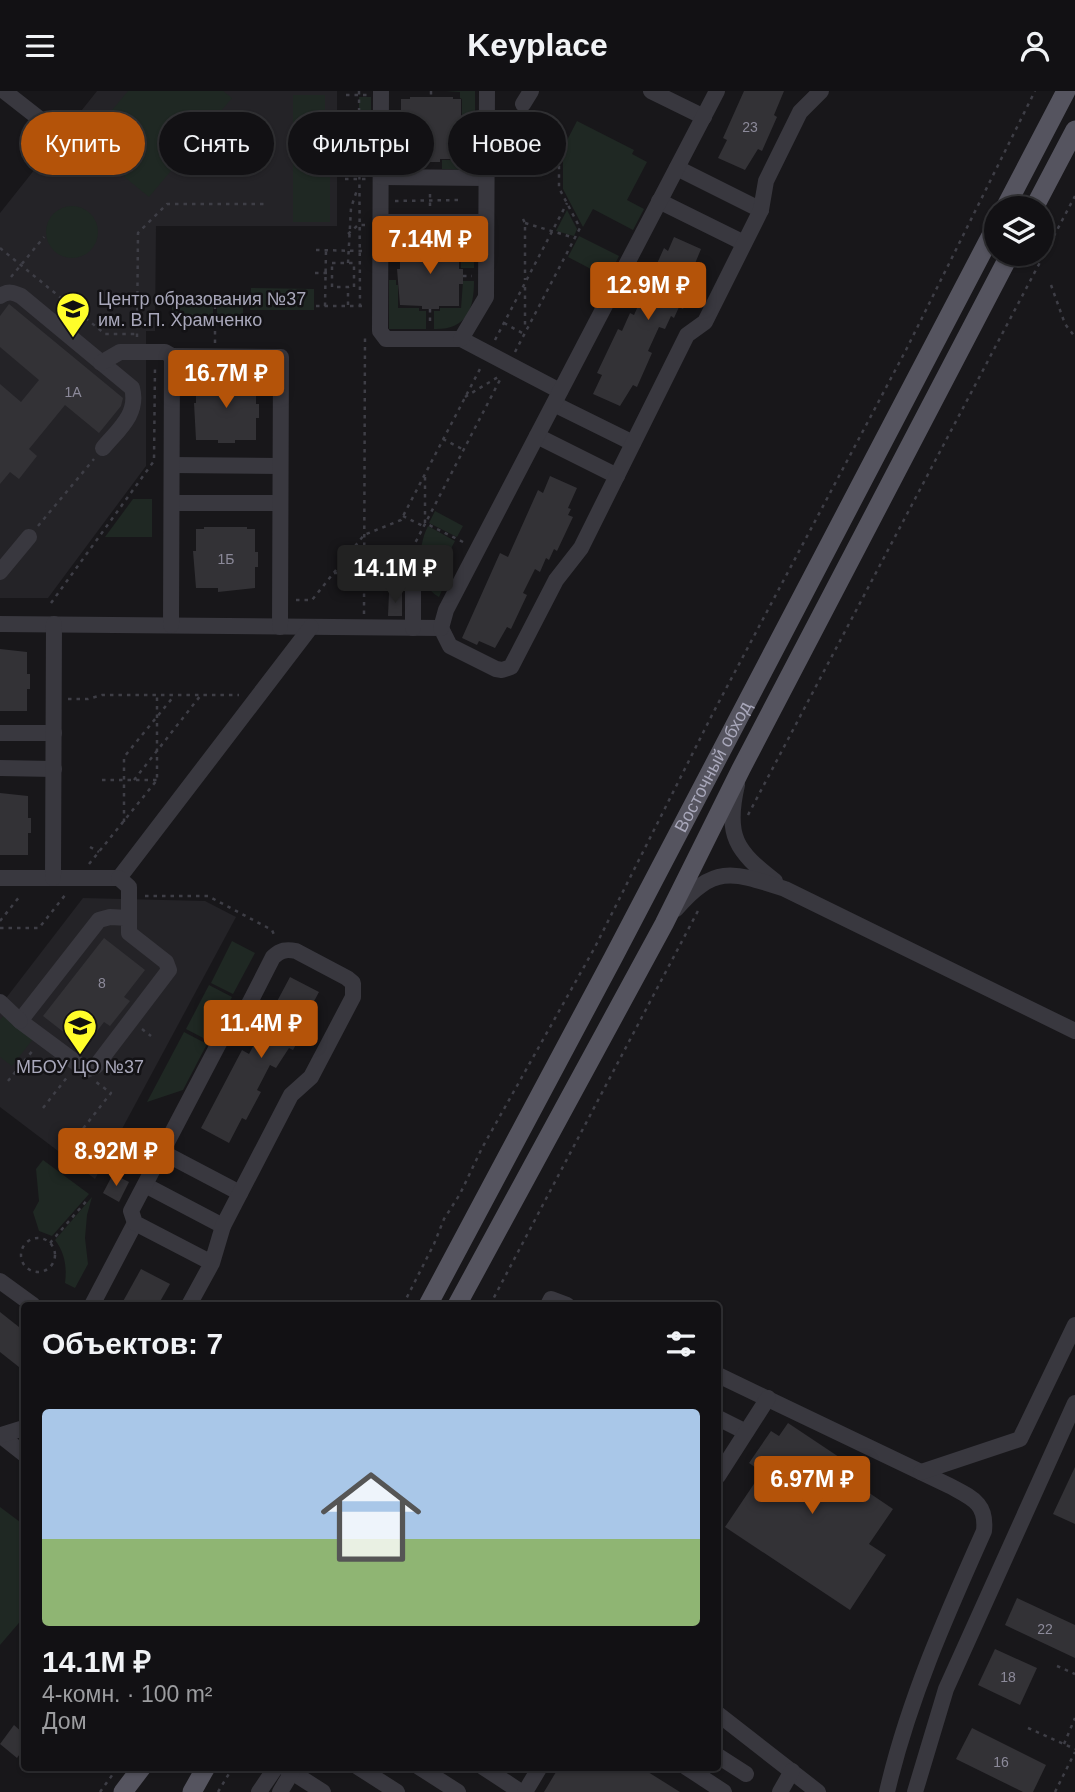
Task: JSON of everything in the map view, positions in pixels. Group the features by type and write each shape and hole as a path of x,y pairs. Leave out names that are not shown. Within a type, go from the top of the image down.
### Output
{"main road":[{"path":"1011,196 1066,91"},
{"path":"1040,196 1075,130"},
{"name":"Восточный обход","path":"430,1302 984,249"},
{"name":"Восточный обход","path":"459,1302 664,925 741,769 1004,266"},
{"path":"123,1792 139,1771"},
{"path":"192,1792 204,1771"}],"street":[{"path":"461,339 486,297 487,91"},
{"path":"650,91 704,117"},
{"path":"717,91 446,610 441,628 450,646 496,669 512,667 556,580 581,548 687,335 705,323 761,209 766,181 800,112 821,91"},
{"path":"2,92 29,112"},
{"path":"381,93 380,331 386,339 461,339 633,443"},
{"path":"677,168 761,209"},
{"path":"381,177 486,178"},
{"path":"659,201 744,243"},
{"path":"381,223 486,222"},
{"path":"3,294 14,292 21,296 129,385 134,396 130,416 103,448"},
{"path":"102,363 120,352 165,352 172,356 281,356 280,627"},
{"path":"171,625 172,356"},
{"path":"537,436 617,476"},
{"path":"172,465 280,466"},
{"path":"172,503 280,503"},
{"path":"0,572 29,537"},
{"path":"413,590 413,628"},
{"path":"0,624 441,628"},
{"path":"53,878 54,624"},
{"path":"119,878 311,627"},
{"path":"0,733 54,733"},
{"path":"0,768 54,769"},
{"path":"741,769 733,801 733,825 737,843 749,861 785,889"},
{"path":"664,925 690,894 708,879 726,875 746,876 785,889 1075,1031"},
{"path":"0,878 119,878 129,887 129,933 166,962 169,970 84,1067 20,1021 0,1002"},
{"path":"20,1021 99,920 110,917 129,918"},
{"path":"191,1302 212,1263 223,1226 291,1095 311,1077 354,990 353,983 348,978 296,951 287,949 273,957 249,1004 228,1026 131,1211 135,1223 212,1263"},
{"path":"162,1152 240,1193"},
{"path":"145,1185 223,1226"},
{"path":"94,1302 135,1223"},
{"path":"439,1302 454,1258"},
{"path":"0,1282 29,1302"},
{"path":"921,1472 1020,1439 1075,1325"},
{"path":"721,1376 971,1498 980,1507 985,1519 984,1531 930,1654 910,1710 887,1792"},
{"path":"722,1459 746,1432 768,1398"},
{"path":"915,1792 946,1689 1075,1403"},
{"path":"721,1420 746,1432"},
{"path":"0,1435 21,1429"},
{"path":"0,1435 21,1452"},
{"path":"721,1716 818,1792"},
{"path":"721,1758 746,1775"},
{"path":"259,1792 273,1771"},
{"path":"280,1792 288,1771"},
{"path":"290,1771 323,1792"},
{"path":"364,1771 397,1792"},
{"path":"425,1771 458,1792"},
{"path":"489,1771 523,1792 537,1771"},
{"path":"692,1771 724,1792"},
{"path":"780,1792 792,1771"}],"path":[{"path":"431,91 431,97"},
{"path":"405,1302 444,1219 594,949 712,715 906,350 1035,91"},
{"path":"359,93 360,306"},
{"path":"346,95 381,93"},
{"path":"345,179 381,177"},
{"path":"430,177 430,222"},
{"path":"348,263 351,208 358,188"},
{"path":"747,822 751,808 1075,195"},
{"path":"381,204 403,199 461,199"},
{"path":"280,600 312,600 364,535 401,520 567,203"},
{"path":"137,352 138,233 167,204 267,204"},
{"path":"523,219 525,325 528,327"},
{"path":"348,234 358,225 381,223"},
{"path":"525,223 575,238"},
{"path":"3,294 7,282 44,237"},
{"path":"0,248 105,334 137,334"},
{"path":"316,250 380,251"},
{"path":"325,306 326,250"},
{"path":"332,263 348,263 354,263 354,287 332,287 332,263"},
{"path":"315,273 332,273"},
{"path":"354,273 360,273"},
{"path":"1051,285 1065,324 1075,337"},
{"path":"348,287 348,306"},
{"path":"215,296 215,356"},
{"path":"316,306 380,306"},
{"path":"504,323 524,334"},
{"path":"364,627 365,333"},
{"path":"51,603 154,461 155,352"},
{"path":"465,398 504,373"},
{"path":"443,439 464,450"},
{"path":"29,537 103,448"},
{"path":"425,473 425,523 477,550"},
{"path":"403,516 423,526"},
{"path":"334,573 419,572"},
{"path":"0,928 39,928 157,780 157,716 153,688"},
{"path":"192,688 192,695"},
{"path":"54,699 88,699 102,695 239,695"},
{"path":"124,822 124,757 175,695"},
{"path":"134,780 201,695"},
{"path":"102,780 157,780"},
{"path":"90,847 99,852"},
{"path":"0,921 20,896"},
{"path":"138,896 208,896 272,930 280,951"},
{"path":"492,1302 701,906"},
{"path":"8,1081 42,1038"},
{"path":"43,1108 84,1067 93,1079 111,1093 78,1135"},
{"path":"50,1243 89,1198"},
{"path":"35,1238 42,1238 50,1243 55,1252 52,1265 42,1272 29,1269 22,1258 24,1245 35,1238"},
{"path":"1057,1666 1075,1674"},
{"path":"1064,1744 1075,1718"},
{"path":"1028,1728 1075,1751 1055,1792"},
{"path":"100,1792 115,1771"},
{"path":"218,1792 231,1771"}],"shaded area":[{"name":"Центр образования №37 им. В.П. Храмченко","path":"97,91 337,91 337,112 288,112 288,175 337,175 337,226 156,226 155,331 146,331 146,466 48,598 0,598 0,213 30,175 145,175 145,112 80,112"},
{"path":"128,91 223,91 232,98 220,112 159,112 159,175 167,175 149,197 122,175 145,175 145,112 111,112"},
{"path":"445,91 475,91 475,112 462,112 460,92"},
{"path":"293,95 325,95 325,112 293,112"},
{"path":"359,97 371,97 371,112 359,112"},
{"path":"577,121 634,150 632,154 647,162 627,200 644,209 633,230 593,209 583,227 563,189 566,142"},
{"path":"442,160 448,160 448,169 442,169"},
{"path":"293,175 330,175 330,222 293,222"},
{"path":"72,206 82,208 90,214 96,222 96,242 90,250 82,256 72,258 62,256 54,250 48,242 46,232 48,222 54,214 62,208"},
{"path":"567,210 577,229 574,236 556,231"},
{"path":"389,231 418,231 418,241 408,240 408,245 389,248"},
{"path":"437,231 468,231 474,237 474,268 461,268 461,246 454,246 454,241 437,241"},
{"path":"579,236 619,256 608,278 568,257"},
{"path":"389,280 396,280 398,285 398,308 419,308 419,311 426,311 426,329 389,329"},
{"path":"463,281 474,281 472,301 466,316 454,326 434,329 434,311 440,311 440,308 461,308"},
{"path":"251,288 314,289 314,310 250,310"},
{"path":"172,301 213,301 213,323 172,323"},
{"path":"217,301 243,301 243,323 217,323"},
{"path":"133,499 152,499 152,537 105,537"},
{"path":"435,511 463,526 457,537 429,523"},
{"path":"428,526 455,541 442,565 451,570 439,597 426,584 421,565 422,544"},
{"name":"МБОУ ЦО №37","path":"83,898 205,901 236,917 95,1179 0,1107 0,1006"},
{"path":"232,941 255,953 233,994 211,983"},
{"path":"209,985 232,997 209,1041 186,1029"},
{"path":"3,1016 33,1039 12,1066 0,1057 0,1020"},
{"path":"184,1032 207,1044 183,1090 147,1102"},
{"path":"43,1160 89,1194 52,1236 39,1231 33,1212 39,1201 36,1169"},
{"path":"92,1197 85,1238 88,1264 75,1288 65,1283 64,1260 55,1240"},
{"path":"0,1507 21,1523 21,1620 0,1645"}],"building":[{"path":"744,91 784,91 774,115 777,117 762,151 758,149 745,170 718,158 727,140 723,138"},
{"path":"401,99 461,99 461,112 448,112 448,159 434,162 434,112 401,112"},
{"path":"674,237 701,249 693,273 698,275 683,309 679,307 665,329 659,327 648,351 652,353 637,387 633,385 620,406 593,394 602,375 597,373 618,329 622,331 630,313 634,315 664,248 668,251"},
{"path":"400,246 459,246 459,269 463,269 463,284 459,284 459,306 422,309 422,306 400,305 397,269 400,269"},
{"path":"9,304 123,398 121,406 99,433 65,405 29,449 37,456 19,479 10,472 0,484 0,384 21,402 39,380 0,347 0,316"},
{"path":"205,378 256,381 259,418 256,418 256,440 218,443 218,440 196,440 196,381 205,381"},
{"path":"550,476 577,488 568,508 571,509 568,515 573,517 557,551 554,549 549,560 546,558 540,572 535,569 523,593 527,595 511,629 507,627 495,648 479,641 477,645 462,638 500,553 508,557 538,490 543,493"},
{"path":"196,529 255,529 258,567 255,567 255,588 218,592 218,588 196,588 193,551 196,551"},
{"path":"389,593 402,593 402,616 388,616"},
{"path":"0,649 27,652 30,689 27,689 27,711 0,711"},
{"path":"0,793 28,796 31,833 28,833 28,855 0,855"},
{"path":"104,938 145,970 124,997 130,1001 110,1026 104,1022 84,1048 43,1016"},
{"path":"290,977 319,992 305,1018 309,1020 293,1050 289,1048 276,1068 270,1065 257,1090 261,1092 246,1120 242,1118 229,1143 201,1128 242,1050 249,1054"},
{"path":"113,1174 129,1182 119,1202 103,1193"},
{"path":"141,1269 170,1284 160,1302 123,1302"},
{"path":"0,1312 21,1329 21,1369 0,1352"},
{"path":"788,1423 863,1473 856,1484 893,1509 869,1544 886,1555 850,1610 725,1527 762,1472 749,1463 771,1431 779,1436"},
{"path":"1075,1467 1075,1524 1053,1514"},
{"path":"1017,1598 1075,1625 1075,1658 1005,1625"},
{"path":"995,1649 1037,1668 1020,1705 978,1685"},
{"path":"14,1725 21,1731 21,1752 17,1758 0,1744"},
{"path":"972,1728 1046,1765 1033,1792 1023,1792 956,1759"},
{"path":"557,1771 646,1771 680,1792 544,1792"}],"place":[{"name":"Центр образования №37 им. В.П. Храмченко","path":"73,339"},
{"name":"МБОУ ЦО №37","path":"80,1056"}]}
